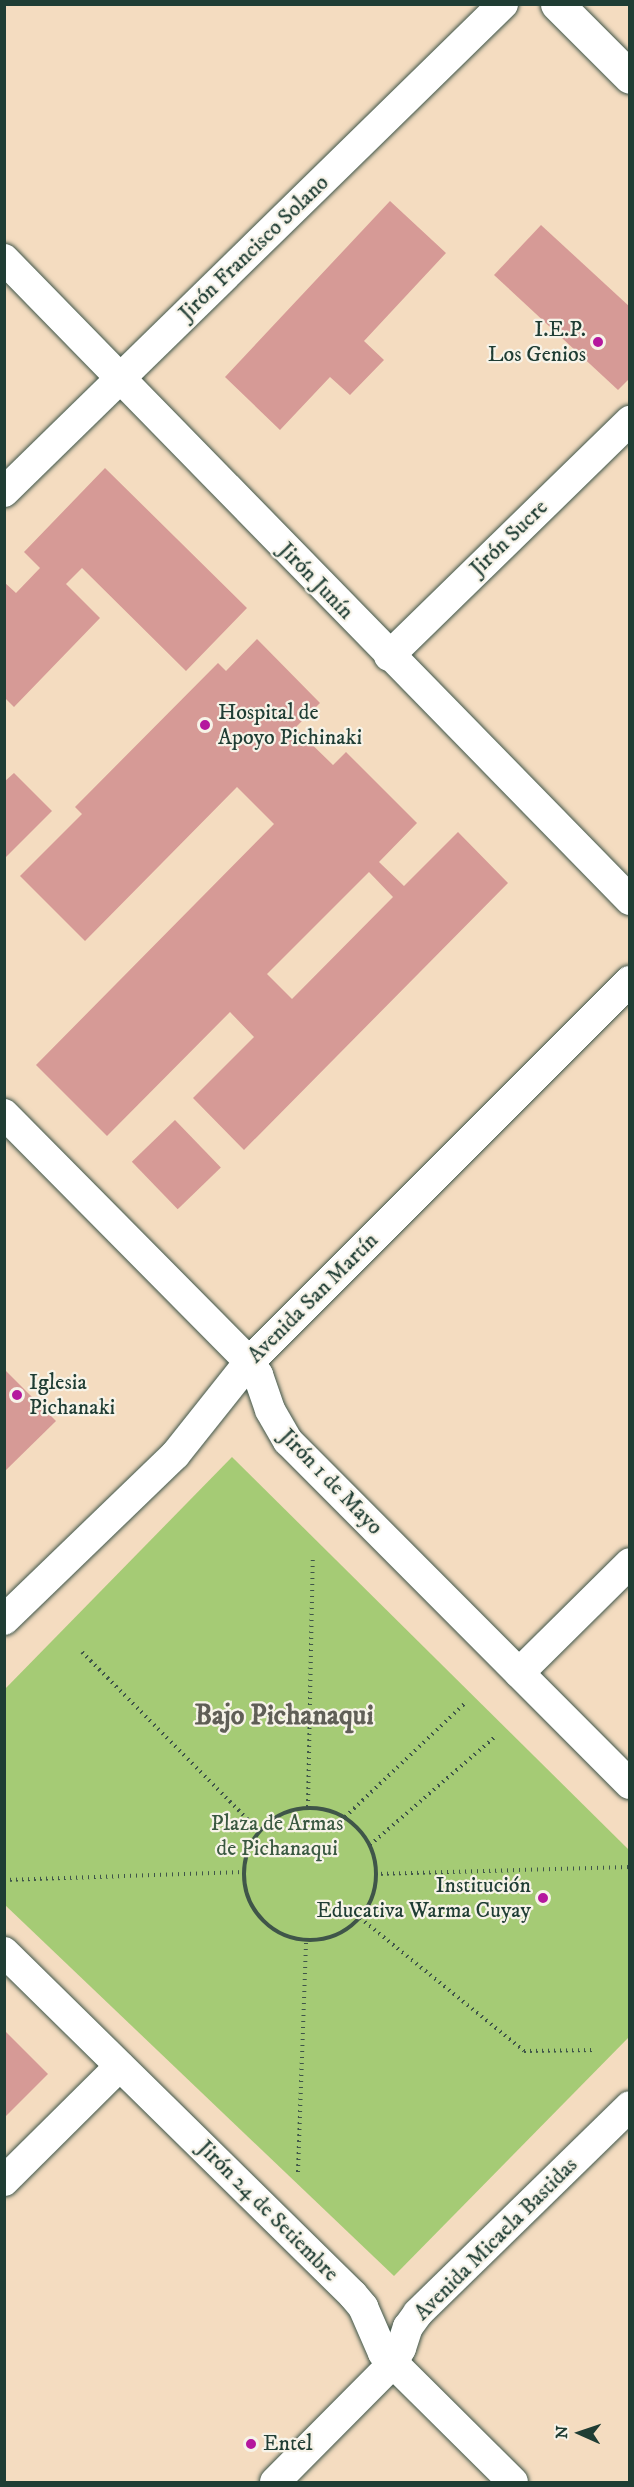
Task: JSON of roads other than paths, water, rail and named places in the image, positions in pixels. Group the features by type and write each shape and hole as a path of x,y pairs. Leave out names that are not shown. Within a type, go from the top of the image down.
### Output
{"street":[{"name":"Jirón Francisco Solano","path":"4,492 503,4"},
{"path":"557,4 630,77"},
{"name":"Jirón Junín","path":"4,259 389,656 630,900"},
{"name":"Jirón Sucre","path":"389,656 630,421"},
{"name":"Avenida San Martín","path":"4,1620 175,1455 249,1362 630,981"},
{"name":"Jirón 1 de Mayo","path":"4,1114 249,1362 258,1375 270,1410 288,1441 630,1784"},
{"path":"519,1673 630,1563"},
{"name":"Jirón 24 de Setiembre","path":"4,1952 353,2295 363,2307 383,2353 513,2482"},
{"path":"4,2181 120,2066"},
{"name":"Avenida Micaela Bastidas","path":"275,2482 393,2363 398,2356 408,2327 418,2313 630,2106"}],"place":[{"name":"I.E.P. Los Genios","path":"598,342"},
{"name":"Hospital de Apoyo Pichinaki","path":"205,725"},
{"name":"Iglesia Pichanaki","path":"17,1395"},
{"name":"Institución Educativa Warma Cuyay","path":"543,1898"},
{"name":"Entel","path":"251,2444"}],"district":[{"name":"Bajo Pichanaqui","path":"284,1716"}],"park label":[{"name":"Plaza de Armas de Pichanaqui","path":"277,1836"}]}
